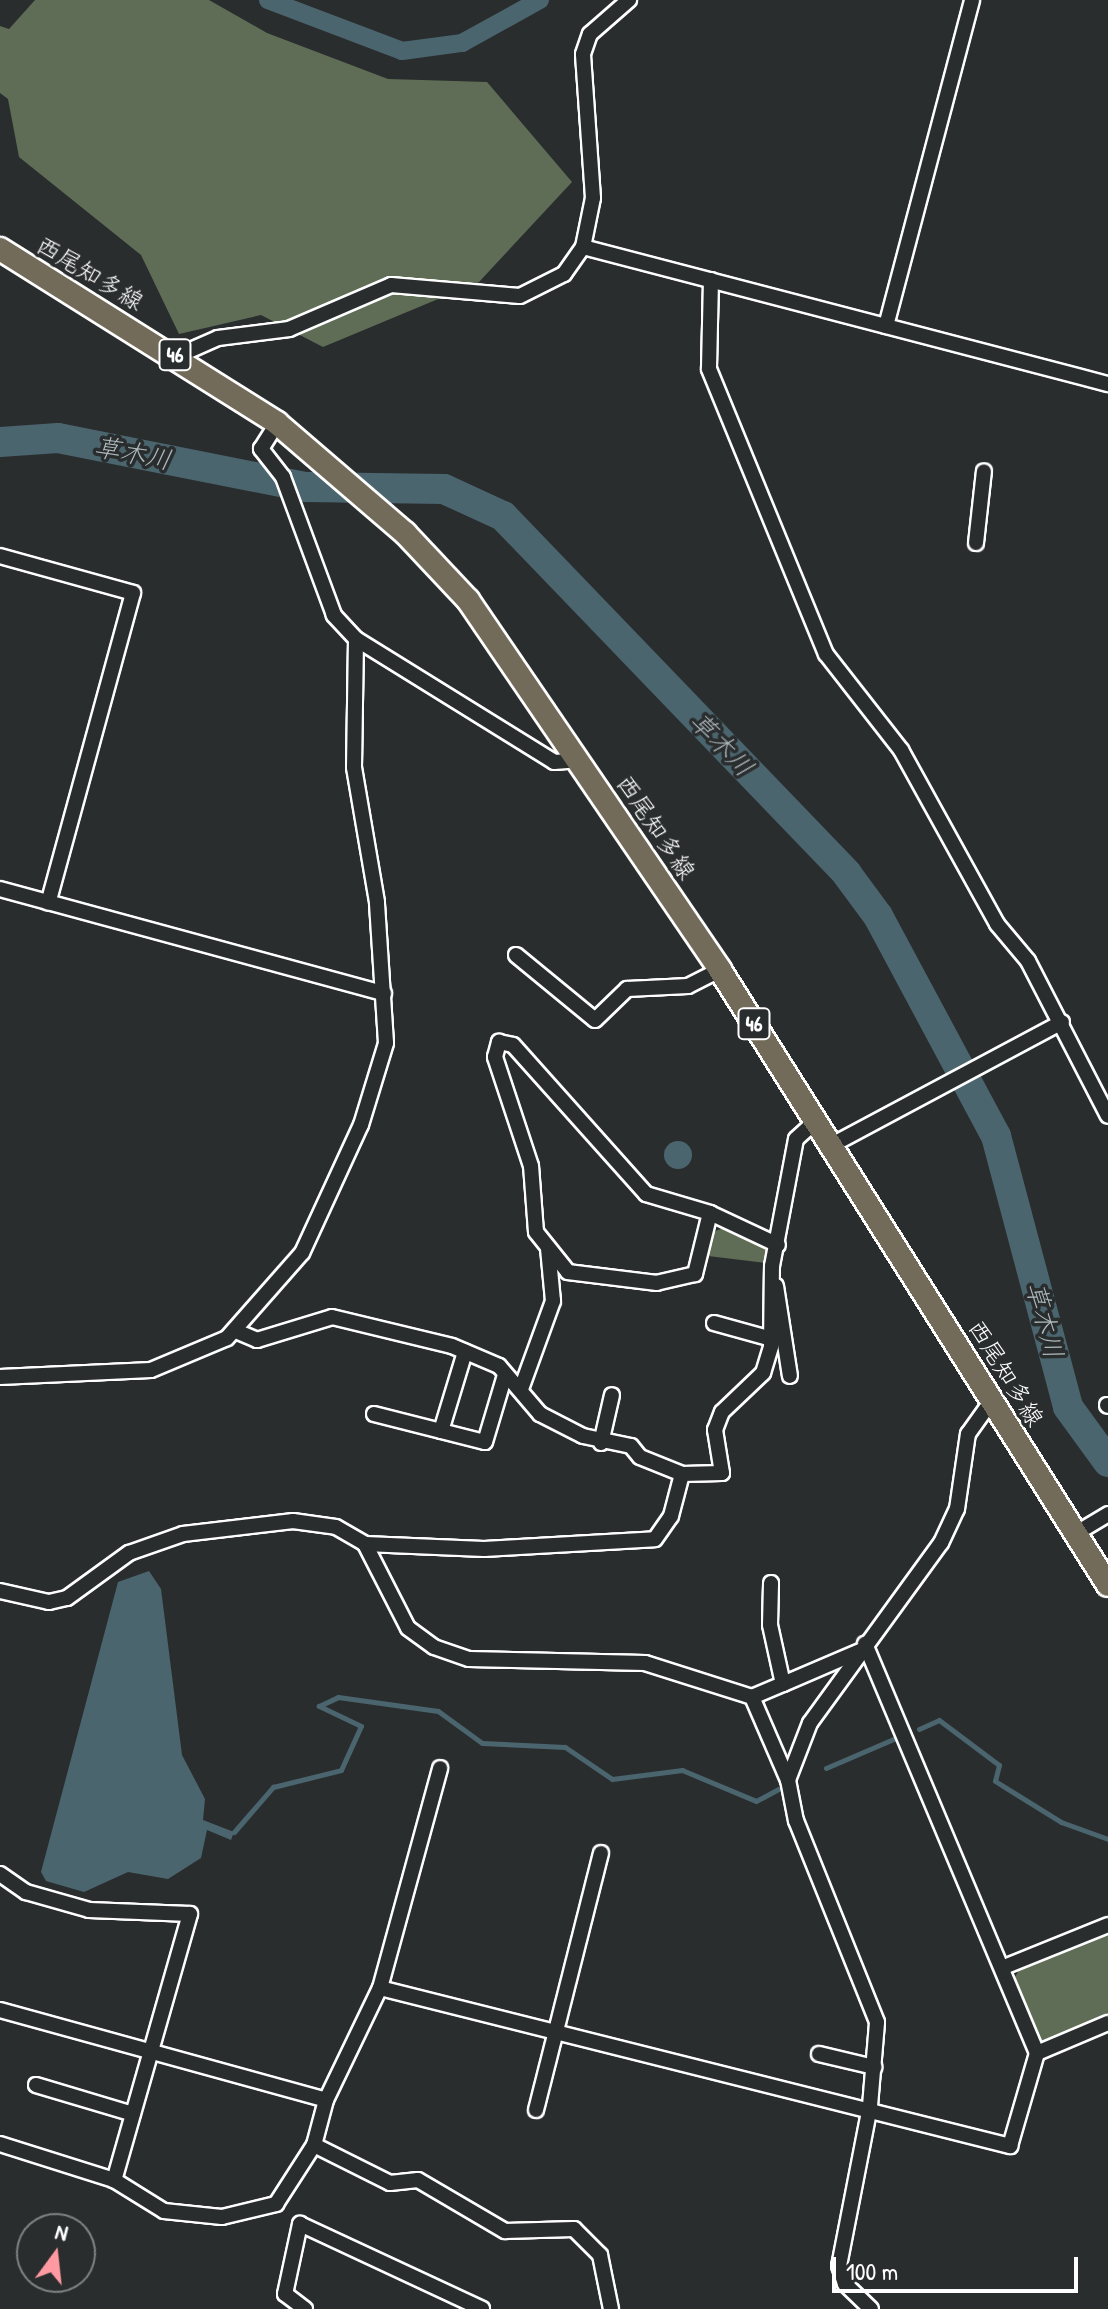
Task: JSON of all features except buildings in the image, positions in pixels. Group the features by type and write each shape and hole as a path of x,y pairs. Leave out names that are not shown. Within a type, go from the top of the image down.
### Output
{"main road":[{"name":"西尾知多線","path":"0,249 177,356 277,423 341,475 468,600 581,760 720,970 1108,1585"}],"street":[{"path":"177,356 218,338 289,329 391,285 506,297 536,292 564,274 583,247 593,198 583,54 590,34 629,0"},
{"path":"886,326 972,0"},
{"path":"583,247 1108,384"},
{"path":"711,280 709,369 826,654 901,750 940,831 1062,1022 1108,1116"},
{"path":"277,423 261,449 283,477 334,615 356,639 410,666 554,762 581,760"},
{"path":"976,543 984,471"},
{"path":"0,557 133,593 48,903"},
{"path":"0,1377 151,1370 182,1363 236,1331 302,1253 361,1125 386,1043 384,993 354,767 356,639"},
{"path":"0,889 384,993"},
{"path":"516,955 595,1020 627,989 688,986 720,970"},
{"path":"830,1146 1062,1022"},
{"path":"710,1213 695,1274 657,1283 584,1278 568,1272 536,1232 531,1166 495,1057 499,1042 513,1045 646,1194 710,1213 778,1245"},
{"path":"236,1331 257,1340 332,1317 465,1352 505,1375 521,1389 540,1414 601,1443 631,1446 640,1457 682,1474 722,1473 715,1430 722,1412 763,1373 772,1339 773,1285 796,1139 815,1122"},
{"path":"521,1389 553,1301 548,1248"},
{"path":"773,1285 783,1305 790,1376"},
{"path":"714,1323 772,1339"},
{"path":"441,1431 465,1352"},
{"path":"374,1414 485,1442 505,1375"},
{"path":"601,1443 612,1395"},
{"path":"788,1780 810,1723 941,1543 957,1509 968,1434 993,1399"},
{"path":"0,1591 49,1602 67,1598 129,1553 183,1534 293,1521 336,1527 365,1544 484,1549 655,1539 671,1516 682,1474"},
{"path":"1075,1534 1108,1514"},
{"path":"365,1544 408,1628 452,1654 645,1663 752,1697 863,1648"},
{"path":"771,1583 770,1625 783,1684"},
{"path":"380,1988 870,2106 1010,2146 1037,2053 1004,1967 863,1648"},
{"path":"752,1697 788,1780 796,1821 865,1980 877,2022 870,2106 839,2266 845,2284 871,2309"},
{"path":"0,2144 114,2180 164,2211 222,2217 276,2204 314,2145 326,2100 380,1988 440,1768"},
{"path":"536,2110 601,1853"},
{"path":"0,1874 26,1892 89,1910 190,1914 114,2180"},
{"path":"1004,1967 1108,1925"},
{"path":"0,2010 326,2100"},
{"path":"1037,2053 1108,2023"},
{"path":"819,2054 874,2067"},
{"path":"36,2085 133,2114"},
{"path":"314,2145 390,2183 418,2180 505,2231 574,2229 600,2255 611,2309"},
{"path":"305,2309 285,2294 300,2224 482,2309"}],"green space":[{"path":"35,0 209,0 267,33 388,79 487,82 572,182 479,282 323,347 261,315 179,334 141,255 19,157 8,99 0,93 0,26 9,29"},
{"path":"723,1228 768,1250 766,1263 708,1256 713,1232"},
{"path":"1108,1932 1108,2019 1043,2046 1014,1979 1019,1970"}],"water":[{"path":"678,1141 688,1145 692,1155 688,1165 678,1169 668,1165 664,1155 668,1145"},
{"path":"149,1571 161,1589 182,1755 205,1799 203,1820 234,1832 231,1840 207,1830 201,1858 168,1879 128,1872 84,1892 46,1881 41,1872 118,1582"}],"waterway":[{"path":"268,0 402,51 462,43 540,0"},
{"name":"草木川","path":"0,442 58,438 306,487 444,489 503,516 847,874 878,916 996,1136 1068,1407 1108,1462"},
{"path":"234,1832 273,1787 341,1770 361,1726 319,1706 338,1697 438,1711 482,1743 565,1747 612,1779 682,1770 756,1801 779,1789"},
{"path":"919,1729 939,1720 999,1765 995,1781 1061,1822 1108,1839"},
{"path":"826,1768 896,1738"}]}
